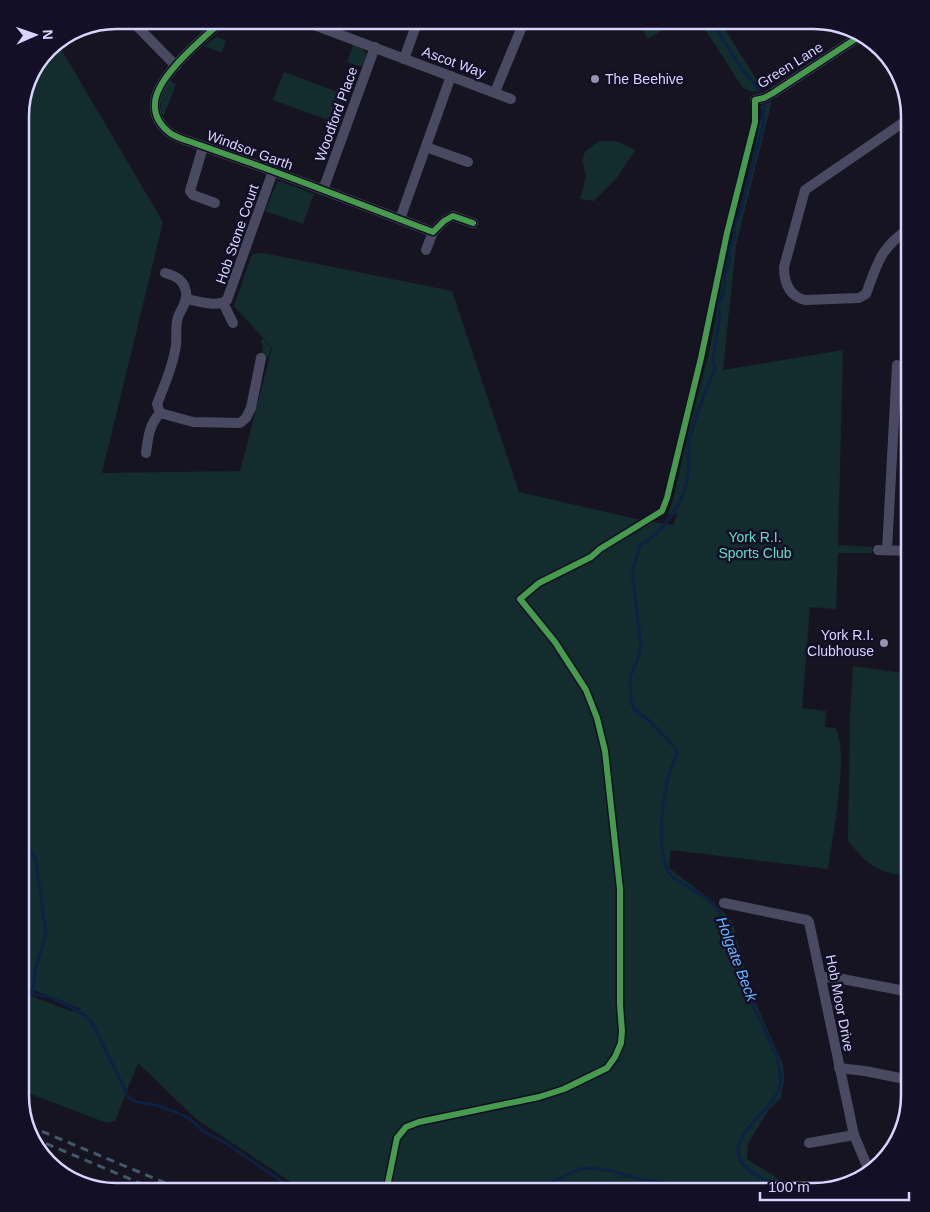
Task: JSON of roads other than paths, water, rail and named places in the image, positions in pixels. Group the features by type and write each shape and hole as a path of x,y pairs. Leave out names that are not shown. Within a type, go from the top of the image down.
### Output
{"street":[{"path":"140,29 176,66"},
{"name":"Windsor Garth","path":"213,29 160,84 154,105 162,127 172,134 203,147 273,171 433,232"},
{"name":"Ascot Way","path":"335,29 375,48 511,99"},
{"name":"Ascot Way","path":"404,58 415,29"},
{"name":"Ascot Way","path":"495,92 521,29"},
{"name":"Green Lane","path":"754,100 764,98 773,93 856,39"},
{"name":"Woodford Place","path":"323,190 375,48"},
{"path":"400,219 451,76"},
{"path":"901,124 805,190 784,267 785,281 798,298 805,300 859,298 866,294 879,259 893,240 901,234"},
{"path":"203,147 190,191 193,195 215,203"},
{"path":"426,147 468,162"},
{"name":"Hob Stone Court","path":"186,299 223,303 227,300 273,171"},
{"path":"426,250 433,232 444,221 453,216 473,223"},
{"path":"160,413 158,404 166,386 176,344 178,317 186,299 183,282 176,276 165,273"},
{"name":"Hob Stone Court","path":"223,303 233,323"},
{"path":"160,413 193,422 240,422 246,418 250,408 261,358"},
{"path":"897,365 882,550 901,551"},
{"path":"146,453 150,429 160,413"},
{"name":"Hob Moor Drive","path":"724,904 807,920 809,922 854,1134 870,1164"},
{"path":"820,977 836,978 901,990"},
{"path":"839,1068 901,1078"},
{"path":"809,1142 854,1134"}],"waterway":[{"name":"Holgate Beck","path":"717,29 743,71 755,84 758,92"},
{"name":"Holgate Beck","path":"761,1022 747,990 726,924 717,908 700,894 674,878 668,871 662,847 663,804 667,782 677,750 651,722 635,710 631,702 630,677 639,656 641,645 632,573 640,545 664,525 683,495 688,475 689,440 697,412 715,368 713,360 720,313 718,306 724,289 725,275 730,259 729,248 735,236 734,226 740,213 763,126 764,106"},
{"path":"29,847 36,860 46,935 35,970 32,995"},
{"path":"29,993 54,999 89,1018 129,1098 138,1102 159,1106 190,1119 204,1132 226,1143 284,1183"},
{"name":"Holgate Beck","path":"762,1024 778,1062 781,1078 780,1086 770,1104 744,1134 739,1144 738,1154 748,1169 759,1177 773,1183"},
{"path":"550,1183 580,1169 589,1168 612,1171 639,1179 670,1183"}],"railway":[{"path":"35,1129 165,1183"},
{"path":"42,1142 140,1183"}],"place":[{"name":"The Beehive","path":"595,79"},
{"name":"York R.I. Clubhouse","path":"884,643"}],"park label":[{"name":"York R.I. Sports Club","path":"755,546"}]}
